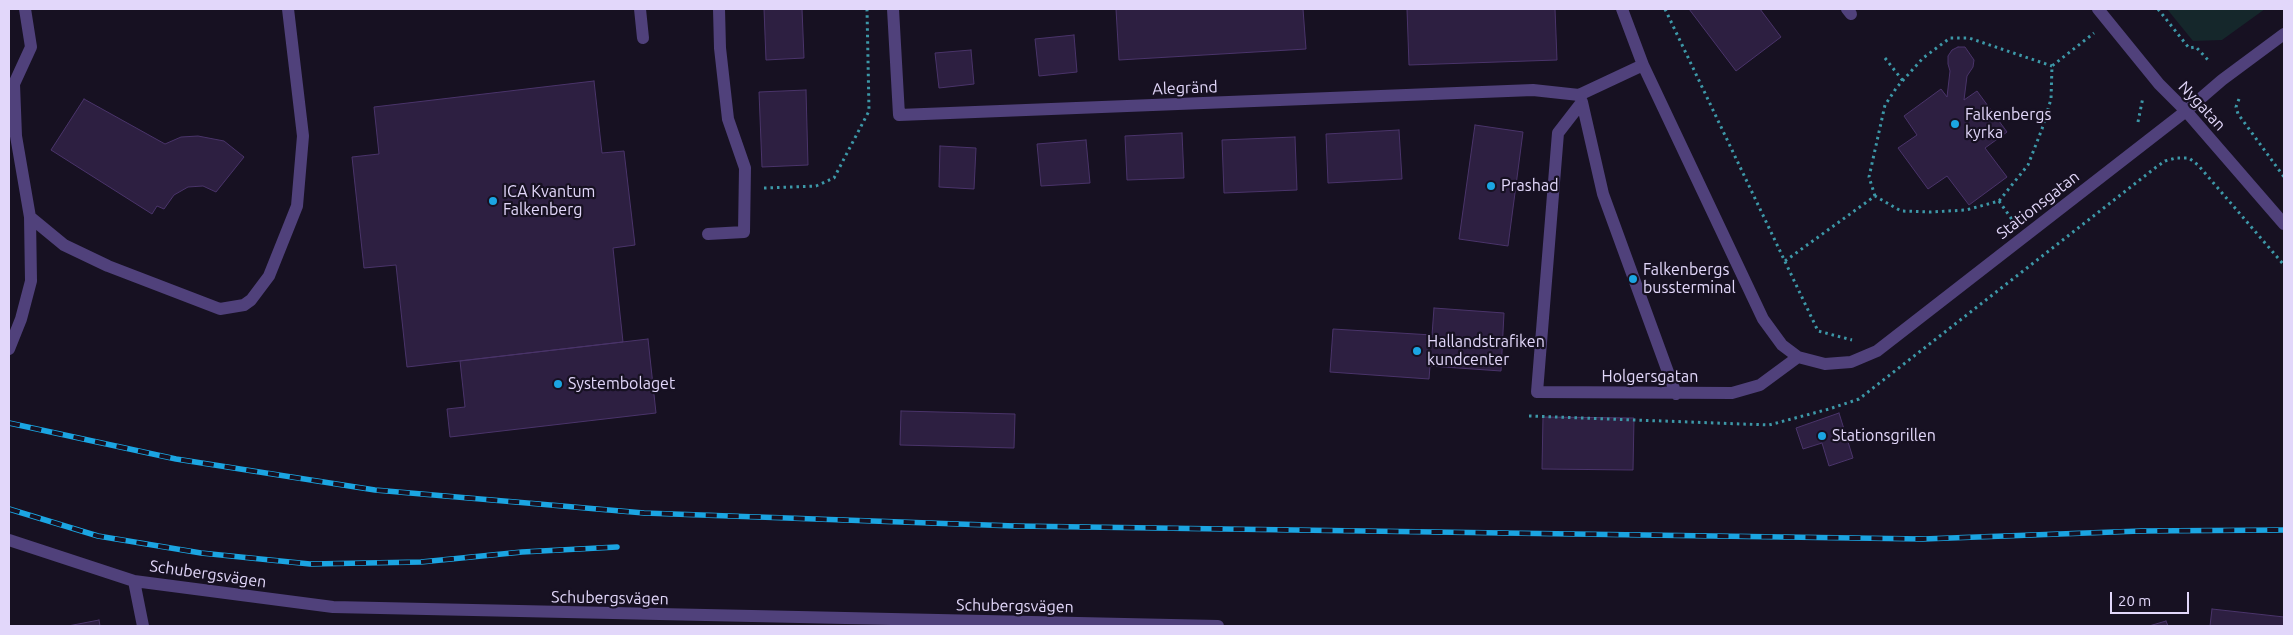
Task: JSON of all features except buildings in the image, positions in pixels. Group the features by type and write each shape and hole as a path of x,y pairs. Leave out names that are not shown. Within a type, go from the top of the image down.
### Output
{"street":[{"path":"9,349 21,319 31,281 30,217 16,136 12,85 31,47 25,9"},
{"path":"30,217 64,245 108,266 220,309 244,305 251,300 269,276 297,206 303,136 288,9"},
{"path":"640,9 643,38"},
{"path":"708,234 744,232 744,168 728,119 720,48 719,9"},
{"name":"Alegränd","path":"893,9 900,115 1533,90 1580,99"},
{"path":"1622,9 1643,65 1763,319 1782,345 1798,357"},
{"name":"Nygatan","path":"2098,9 2159,84 2186,111 2284,224"},
{"name":"Stationsgatan","path":"1798,357 1825,364 1851,362 1878,351 2186,111 2222,80 2284,34"},
{"name":"Holgersgatan","path":"1643,65 1580,99 1558,133 1537,392 1732,393 1760,385 1798,357"},
{"path":"1580,99 1603,194 1676,394"},
{"name":"Schubergsvägen","path":"9,540 134,580 333,607 1218,626"},
{"path":"134,580 143,626"}],"path":[{"path":"744,168 765,189 816,186 834,178 869,111 867,9"},
{"path":"1665,9 1818,331 1857,342"},
{"path":"2158,9 2189,48 2196,47 2208,60"},
{"path":"2052,66 2094,33"},
{"path":"1950,38 1969,38 2052,66 2051,99 2028,165 1999,201 1966,210 1921,212 1901,211 1875,196 1868,177 1885,105 1923,58 1950,38"},
{"path":"1885,58 1903,81"},
{"path":"2133,126 2139,121 2143,97 2140,92"},
{"path":"2239,100 2236,107 2238,114 2284,177"},
{"path":"2155,168 2164,161 2190,158 2284,265"},
{"path":"1785,261 1875,196"},
{"path":"1999,201 2014,222 2021,216"}],"shaded area":[{"path":"2167,9 2265,9 2222,40 2193,41"}],"railway":[{"path":"9,423 176,459 375,490 644,513 1015,526 1923,539 2141,531 2284,530"},
{"path":"9,509 98,536 201,553 310,564 421,562 522,552 617,547"}],"place":[{"name":"Falkenbergs kyrka","path":"1955,124"},
{"name":"Prashad","path":"1491,186"},
{"name":"ICA Kvantum Falkenberg","path":"493,201"},
{"name":"Falkenbergs bussterminal","path":"1633,279"},
{"name":"Hallandstrafiken kundcenter","path":"1417,351"},
{"name":"Systembolaget","path":"558,384"},
{"name":"Stationsgrillen","path":"1822,436"}]}
